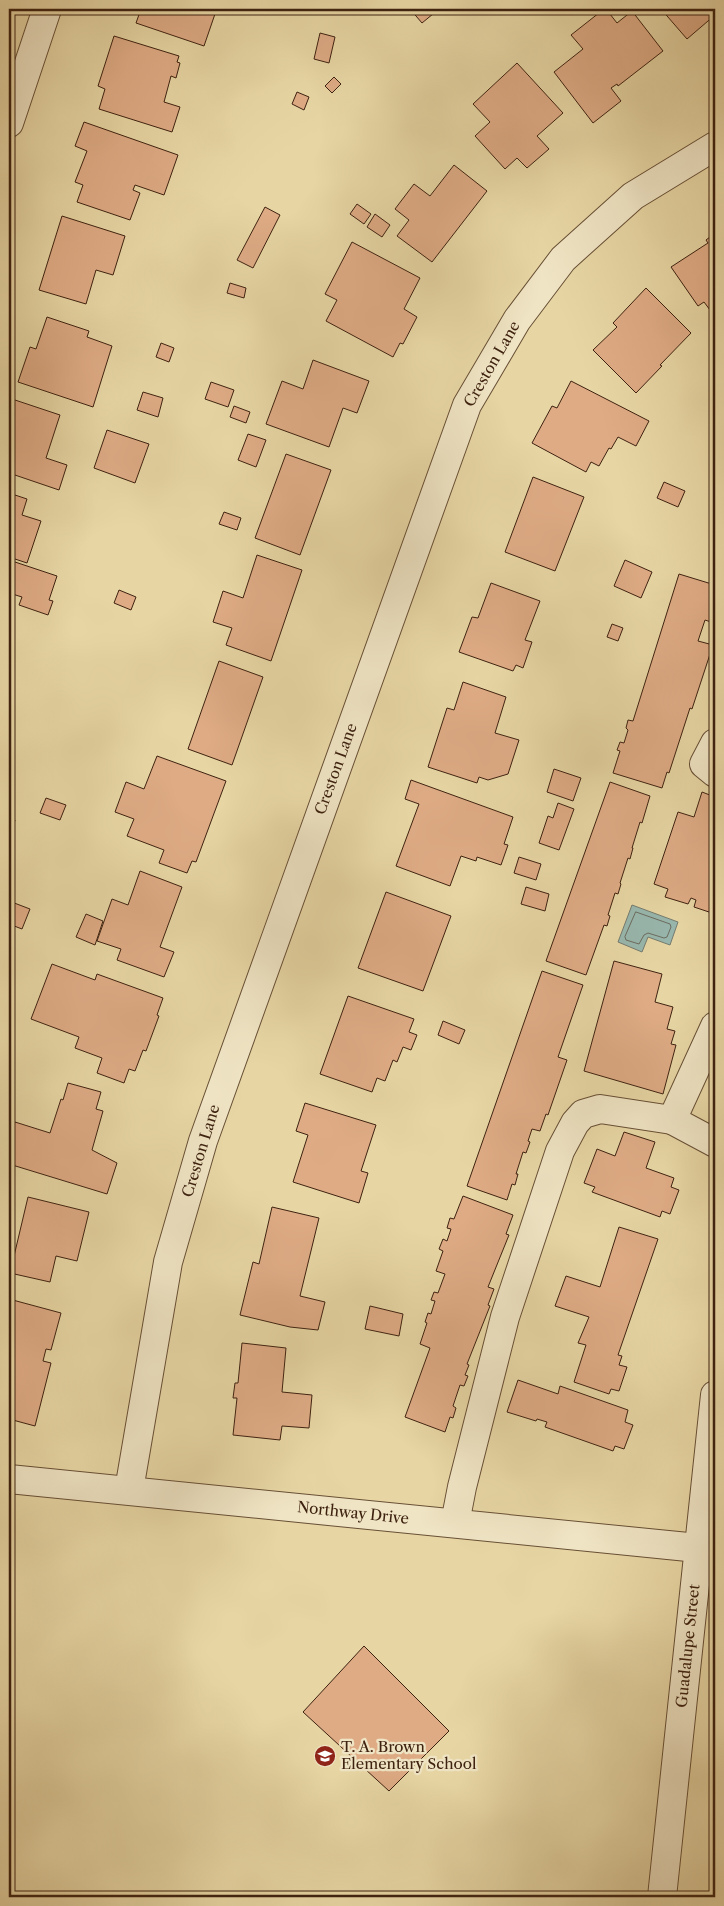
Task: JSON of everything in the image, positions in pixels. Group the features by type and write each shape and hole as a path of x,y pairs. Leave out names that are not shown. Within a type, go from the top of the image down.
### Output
{"street":[{"path":"9,123 48,9"},
{"name":"Creston Lane","path":"129,1490 168,1262 202,1141 466,405 517,320 563,259 633,196 715,146"},
{"path":"715,743 704,764 715,773"},
{"path":"672,1120 715,1026"},
{"path":"455,1523 505,1317 560,1151 575,1123 583,1114 600,1109 672,1120 715,1143"},
{"name":"Guadalupe Street","path":"662,1897 714,1412"},
{"name":"Northway Drive","path":"9,1479 698,1548"}],"water":[{"path":"632,905 678,922 670,945 648,937 642,952 618,942"}],"building":[{"path":"141,9 222,9 221,13 216,11 204,46 136,23"},
{"path":"410,9 439,9 422,23"},
{"path":"604,9 617,23 632,11 663,51 618,86 617,84 611,88 621,101 593,123 554,72 583,49 571,35"},
{"path":"661,9 715,9 715,15 687,39"},
{"path":"320,33 335,37 329,63 314,59"},
{"path":"114,36 179,56 177,62 180,63 176,78 171,76 164,102 180,107 172,132 99,109 105,89 98,86"},
{"path":"517,63 563,113 537,136 549,149 527,168 517,158 505,169 475,136 490,122 473,104"},
{"path":"334,77 341,84 332,93 325,86"},
{"path":"297,92 309,97 304,110 292,104"},
{"path":"84,122 178,155 164,195 135,185 133,190 140,193 130,220 77,202 83,185 75,182 87,151 75,146"},
{"path":"454,165 487,191 432,262 397,236 409,220 395,209 414,184 430,196"},
{"path":"357,204 371,214 364,224 350,214"},
{"path":"265,207 280,215 253,268 237,260"},
{"path":"375,214 390,225 382,237 367,227"},
{"path":"62,216 125,236 113,275 96,270 86,304 39,290"},
{"path":"715,233 715,312 713,314 704,302 698,306 671,267 708,243 706,240"},
{"path":"352,242 420,278 404,309 417,317 403,344 400,343 393,357 326,321 337,300 325,294"},
{"path":"230,283 246,288 244,298 227,293"},
{"path":"646,288 691,333 636,393 593,350 617,327 613,323"},
{"path":"47,317 89,331 87,337 112,346 93,407 18,382 30,347 36,349"},
{"path":"161,343 174,348 169,362 156,357"},
{"path":"313,360 369,381 357,413 343,408 329,447 266,424 282,381 303,389"},
{"path":"571,381 649,421 636,446 618,437 599,466 591,462 586,472 532,443 552,406 557,408"},
{"path":"211,382 234,390 228,407 205,399"},
{"path":"143,392 163,398 158,417 137,410"},
{"path":"9,398 60,415 46,458 67,465 59,490 9,473"},
{"path":"234,406 250,412 246,423 230,417"},
{"path":"107,430 149,444 135,483 94,468"},
{"path":"248,434 266,440 256,467 238,460"},
{"path":"286,454 331,470 300,555 255,538"},
{"path":"533,477 584,497 555,571 505,552"},
{"path":"664,482 685,491 678,507 657,498"},
{"path":"9,493 27,499 22,515 41,521 27,563 9,557"},
{"path":"224,512 241,518 237,530 219,524"},
{"path":"257,555 302,570 271,661 226,645 232,628 213,622 223,591 243,598"},
{"path":"9,560 57,576 49,600 53,601 48,615 19,605 22,597 9,593"},
{"path":"625,560 652,572 641,598 614,586"},
{"path":"679,574 715,585 715,620 714,623 705,620 698,641 713,645 692,709 690,708 669,773 667,772 662,788 613,773 620,751 617,750 620,742 624,743 628,730 626,728 628,720 633,721"},
{"path":"491,583 540,601 525,640 532,642 523,668 516,665 513,671 459,652 472,617 478,618"},
{"path":"119,590 136,597 131,610 114,603"},
{"path":"612,624 623,628 618,641 607,637"},
{"path":"219,661 263,677 232,765 188,749"},
{"path":"463,682 506,697 495,733 519,740 508,774 488,780 479,777 477,783 428,767 447,708 454,710"},
{"path":"157,756 226,781 196,862 192,861 187,873 159,863 164,850 127,836 134,819 115,812 126,782 144,789"},
{"path":"554,769 581,778 573,801 547,792"},
{"path":"411,780 513,817 504,844 508,845 501,865 477,857 476,861 461,856 450,886 396,866 419,804 405,799"},
{"path":"610,782 650,796 642,823 640,822 630,859 628,858 618,894 615,893 608,915 610,916 607,926 604,925 586,975 546,961"},
{"path":"702,792 715,797 715,914 694,907 696,900 691,898 688,904 665,897 668,889 654,884 678,812 694,817"},
{"path":"46,798 66,805 60,820 40,813"},
{"path":"558,803 574,809 559,850 539,843 548,816 553,818"},
{"path":"9,818 15,820 11,835 9,835"},
{"path":"519,857 541,864 536,880 514,873"},
{"path":"140,871 182,887 160,947 174,952 164,977 117,960 121,949 97,941 112,899 128,905"},
{"path":"526,887 549,894 545,911 521,904"},
{"path":"386,892 451,916 423,991 358,968"},
{"path":"9,901 30,909 22,929 9,924"},
{"path":"86,914 103,921 95,945 76,937"},
{"path":"614,961 662,974 655,1002 673,1007 667,1029 675,1031 671,1044 676,1045 663,1094 584,1071"},
{"path":"52,964 95,980 97,974 163,998 157,1015 159,1016 146,1051 143,1050 135,1071 129,1069 124,1083 97,1073 102,1058 75,1048 79,1037 31,1019"},
{"path":"542,971 583,985 558,1057 567,1060 548,1115 546,1114 540,1131 532,1129 528,1141 530,1142 526,1153 523,1152 516,1174 518,1174 515,1185 512,1184 507,1200 467,1186"},
{"path":"348,996 414,1019 409,1032 417,1035 411,1050 403,1047 397,1062 393,1060 385,1081 377,1078 372,1092 320,1074"},
{"path":"443,1021 465,1030 459,1044 438,1035"},
{"path":"68,1083 101,1092 96,1109 103,1111 92,1150 117,1163 107,1194 9,1164 9,1142 15,1122 50,1133"},
{"path":"305,1103 376,1125 361,1171 368,1173 359,1203 293,1182 308,1135 296,1131"},
{"path":"624,1132 655,1142 646,1168 674,1178 671,1187 679,1190 670,1214 662,1211 660,1217 592,1192 595,1187 584,1183 597,1149 615,1156"},
{"path":"463,1196 513,1215 506,1234 509,1235 488,1287 494,1289 488,1305 490,1306 467,1364 469,1365 465,1375 468,1376 464,1386 460,1385 453,1406 456,1408 453,1418 450,1417 445,1432 405,1417 430,1348 420,1344 427,1323 425,1322 428,1313 431,1314 435,1301 431,1300 434,1292 438,1293 445,1274 436,1271 443,1251 439,1249 443,1239 447,1241 451,1229 447,1228 450,1218 454,1219"},
{"path":"28,1197 89,1212 77,1261 56,1256 50,1282 10,1273"},
{"path":"272,1207 319,1218 300,1296 325,1302 318,1330 290,1327 240,1315 253,1262 259,1264"},
{"path":"619,1227 658,1239 618,1355 622,1356 619,1365 627,1367 619,1391 611,1389 609,1394 574,1382 586,1345 578,1343 589,1317 555,1306 566,1276 600,1287"},
{"path":"9,1299 61,1313 51,1350 46,1349 43,1361 51,1363 35,1426 9,1419"},
{"path":"370,1306 403,1314 399,1336 365,1329"},
{"path":"242,1343 286,1348 282,1392 312,1395 309,1428 282,1426 280,1440 233,1435 237,1398 233,1398 235,1383 238,1383"},
{"path":"518,1380 558,1394 560,1386 628,1410 625,1422 633,1425 624,1449 615,1446 613,1451 545,1427 547,1422 537,1419 536,1421 507,1412"},
{"path":"364,1646 449,1731 389,1791 303,1712"}],"place":[{"name":"T. A. Brown Elementary School","path":"325,1756"}]}
